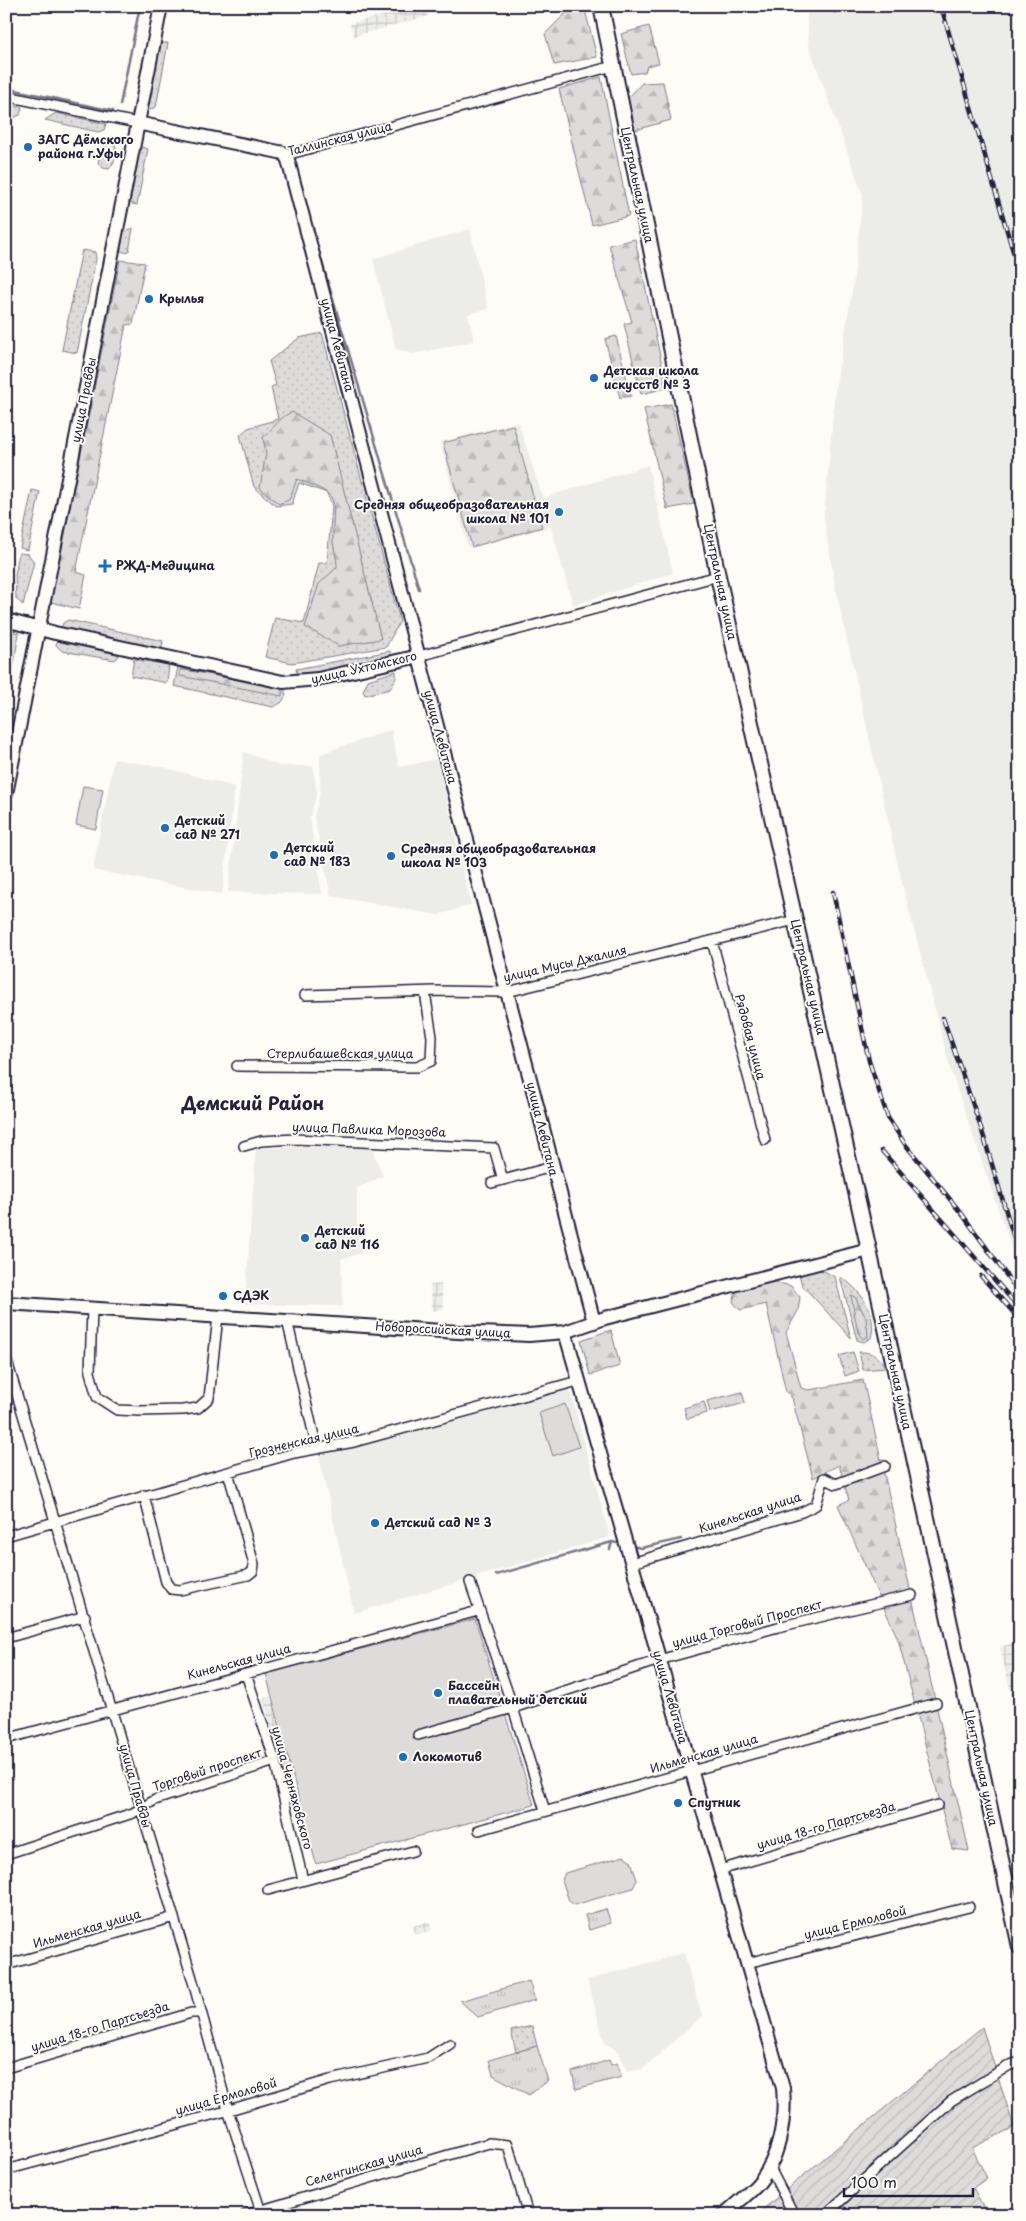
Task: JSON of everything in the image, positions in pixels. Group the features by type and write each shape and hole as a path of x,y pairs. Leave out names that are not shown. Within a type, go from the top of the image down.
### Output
{"main road":[{"name":"Центральная улица","path":"601,6 718,576 869,1250 1020,1947"}],"street":[{"name":"улица Правды","path":"6,794 161,6"},
{"name":"Таллинская улица","path":"6,99 11,97 290,154 613,66"},
{"name":"улица Левитана","path":"284,153 292,175 594,1322"},
{"name":"улица Ухтомского","path":"6,620 282,682 318,679 419,656 718,576"},
{"name":"улица Мусы Джалиля","path":"305,995 506,992 795,920"},
{"name":"Рядовая улица","path":"712,941 765,1140"},
{"name":"Стерлибашевская улица","path":"237,1066 417,1067 431,1061 433,1050 425,992"},
{"name":"улица Павлика Морозова","path":"244,1146 261,1141 295,1139 494,1148 503,1180"},
{"path":"492,1183 552,1167"},
{"name":"Новороссийская улица","path":"6,1302 529,1335 565,1332 594,1322 788,1269 869,1250"},
{"path":"92,1308 90,1372 97,1397 117,1410 183,1410 198,1408 209,1398 218,1316"},
{"path":"287,1320 318,1449"},
{"name":"улица Левитана","path":"565,1332 783,2088 784,2114 778,2144 768,2168 756,2185 724,2215"},
{"name":"улица Правды","path":"6,1358 57,1521 174,1917 228,2110 261,2212"},
{"name":"Грозненская улица","path":"6,1536 228,1472 318,1449 354,1442 578,1381"},
{"name":"Кинельская улица","path":"632,1563 802,1512 816,1505 824,1478 836,1484 885,1466"},
{"path":"144,1495 166,1582 171,1588 180,1590 248,1575 253,1571 254,1564 228,1472"},
{"path":"470,1582 478,1611 513,1708 545,1811"},
{"name":"улица Торговый Проспект","path":"418,1735 513,1708 659,1660 778,1627 912,1595"},
{"name":"Кинельская улица","path":"6,1739 478,1611"},
{"path":"6,1638 85,1616"},
{"name":"улица Черняховского","path":"246,1674 275,1760 303,1880"},
{"name":"Ильменская улица","path":"479,1830 936,1703"},
{"name":"Торговый проспект","path":"6,1854 133,1813 154,1800 275,1760"},
{"name":"улица 18-го Партсъезда","path":"720,1870 938,1806"},
{"path":"268,1890 413,1851"},
{"name":"улица Ермоловой","path":"747,1963 969,1908"},
{"name":"Ильменская улица","path":"6,1965 174,1917"},
{"name":"улица 18-го Партсъезда","path":"6,2068 190,2012 201,2013"},
{"name":"улица Ермоловой","path":"6,2170 228,2110 330,2080 428,2058 450,2044"},
{"path":"825,2215 951,2101 1010,2064 1020,2062"},
{"name":"Селенгинская улица","path":"245,2215 261,2212 489,2143 508,2145 528,2215"},
{"path":"768,2168 772,2172 794,2215"}],"shaded area":[{"path":"415,6 425,6 428,16 354,36 350,24"},
{"path":"806,6 1020,6 1020,1273 951,1071 902,883 835,586 824,518 835,390 853,286 863,195 809,46"},
{"path":"470,229 488,309 468,314 474,341 413,354 396,349 373,259"},
{"name":"Средняя общеобразовательная школа № 101","path":"518,422 543,498 648,465 673,573 573,605 551,527 468,548 440,442"},
{"name":"Средняя общеобразовательная школа № 103","path":"391,730 399,767 437,759 471,905 438,915 331,896 314,816 320,794 320,754"},
{"name":"Детский сад № 183","path":"244,752 280,766 313,766 317,793 310,818 322,894 228,892"},
{"name":"Детский сад № 271","path":"114,759 163,767 235,787 222,894 93,870"},
{"name":"Детский сад № 116","path":"371,1146 383,1176 357,1188 357,1223 362,1253 341,1259 343,1306 245,1304 256,1148"},
{"path":"441,1284 444,1309 432,1311 430,1285"},
{"path":"570,1390 610,1537 354,1613 319,1456"},
{"path":"1020,1641 1020,1731 1000,1647"},
{"path":"271,1696 290,1771 283,1773 263,1698"},
{"path":"429,1921 432,1931 415,1935 413,1926"},
{"path":"684,1953 702,2016 643,2069 627,2072 618,2051 605,2043 587,1980"}],"green space":[{"path":"570,6 584,6 597,57 554,65 545,34 570,9"},
{"path":"649,26 659,63 647,66 645,72 631,74 621,34"},
{"path":"159,43 168,43 156,107 149,110 146,107"},
{"path":"601,77 629,216 592,225 559,89"},
{"path":"663,82 671,120 635,130 628,98 642,83"},
{"path":"6,104 22,107 20,115 6,121"},
{"path":"56,113 106,124 104,130 98,132 45,120"},
{"path":"103,141 115,141 116,152 115,160 109,169 103,168 98,163"},
{"path":"138,146 148,149 137,205 128,203"},
{"path":"133,228 129,251 127,253 119,250 121,233"},
{"path":"635,239 667,388 641,394 624,324 632,322 609,245"},
{"path":"82,250 95,252 96,259 77,353 62,350"},
{"path":"120,260 145,263 133,324 126,325 76,572 86,575 79,609 51,602"},
{"path":"322,333 400,621 386,647 292,663 265,657 275,618 304,623 319,563 327,563 332,506 327,493 299,483 292,504 276,506 254,487 240,435 248,428 278,419 271,387 276,385 269,361 299,338"},
{"path":"616,336 631,396 620,398 605,339"},
{"path":"671,404 694,504 667,509 644,409"},
{"path":"292,412 330,435 381,639 339,646 305,627 319,584 337,567 333,543 334,505 329,495 322,490 297,479 289,500 279,504 260,488 266,453 263,437"},
{"path":"513,425 542,527 472,547 443,443"},
{"path":"32,490 40,492 28,550 20,548"},
{"path":"19,553 28,554 34,562 23,605 16,599 15,575"},
{"path":"68,620 163,641 161,652 60,631 63,623"},
{"path":"6,630 19,633 6,710"},
{"path":"57,641 119,656 115,660 62,651 56,645"},
{"path":"390,651 391,657 297,676 296,669"},
{"path":"134,659 169,665 167,683 131,676"},
{"path":"178,667 284,687 286,696 281,703 273,707 174,686"},
{"path":"180,669 282,688 282,696 180,676"},
{"path":"396,671 396,678 390,689 365,695 363,691 368,680"},
{"path":"83,786 103,789 96,829 76,825"},
{"path":"806,1269 824,1271 835,1277 851,1338 802,1285 799,1274"},
{"path":"840,1277 854,1288 870,1311 872,1320 871,1338 864,1342 857,1340"},
{"path":"774,1282 791,1286 800,1297 798,1311 786,1332 801,1388 809,1390 863,1380 969,1851 952,1849 898,1639 838,1505 849,1500 839,1465 813,1478 792,1398 786,1392 766,1304 740,1310 733,1302 736,1291"},
{"path":"851,1295 855,1297 866,1318 868,1336 863,1339 858,1333"},
{"path":"611,1330 620,1366 590,1375 581,1340"},
{"path":"853,1352 859,1371 845,1376 839,1356"},
{"path":"859,1352 875,1355 881,1360 885,1368 863,1370"},
{"path":"742,1392 745,1403 710,1412 707,1401"},
{"path":"704,1402 707,1413 687,1419 684,1408"},
{"path":"565,1404 579,1447 553,1456 539,1413"},
{"name":"Локомотив","path":"475,1619 534,1805 316,1864 266,1674"},
{"path":"624,1856 631,1861 637,1880 633,1888 574,1905 569,1901 562,1880 565,1873"},
{"path":"606,1909 611,1923 589,1930 585,1915"},
{"path":"529,1981 535,2000 478,2017 460,2001"},
{"path":"532,2026 537,2046 516,2052 511,2031"},
{"path":"982,2027 1014,2127 972,2148 987,2178 973,2188 988,2215 756,2215"},
{"path":"537,2046 548,2081 529,2095 493,2075 489,2060"},
{"path":"609,2060 611,2065 617,2063 622,2077 576,2089 572,2072"}],"waterway":[{"path":"120,105 140,6"},
{"path":"6,88 113,111"},
{"path":"313,232 419,589"},
{"path":"632,1546 641,1548 681,1539"},
{"path":"610,1549 612,1542"},
{"path":"496,1575 612,1542 622,1544"}],"railway":[{"path":"834,6 835,11"},
{"path":"941,6 1020,275"},
{"path":"833,892 869,1061 888,1118 905,1144 962,1214 1020,1294"},
{"path":"943,1018 982,1131 1020,1258"},
{"path":"882,1151 1020,1309"},
{"path":"981,1276 1020,1320"}],"place":[{"name":"ЗАГС Дёмского района г.Уфы","path":"28,147"},
{"name":"Крылья","path":"149,299"},
{"name":"Детская школа искусств № 3","path":"594,378"},
{"name":"Средняя общеобразовательная школа № 101","path":"559,512"},
{"name":"РЖД-Медицина","path":"105,566"},
{"name":"Детский сад № 271","path":"165,828"},
{"name":"Детский сад № 183","path":"274,855"},
{"name":"Средняя общеобразовательная школа № 103","path":"391,856"},
{"name":"Детский сад № 116","path":"305,1238"},
{"name":"СДЭК","path":"223,1296"},
{"name":"Детский сад № 3","path":"375,1523"},
{"name":"Бассейн плавательный детский","path":"438,1693"},
{"name":"Локомотив","path":"403,1757"},
{"name":"Спутник","path":"678,1803"}],"district":[{"name":"Демский Район","path":"253,1104"}]}
